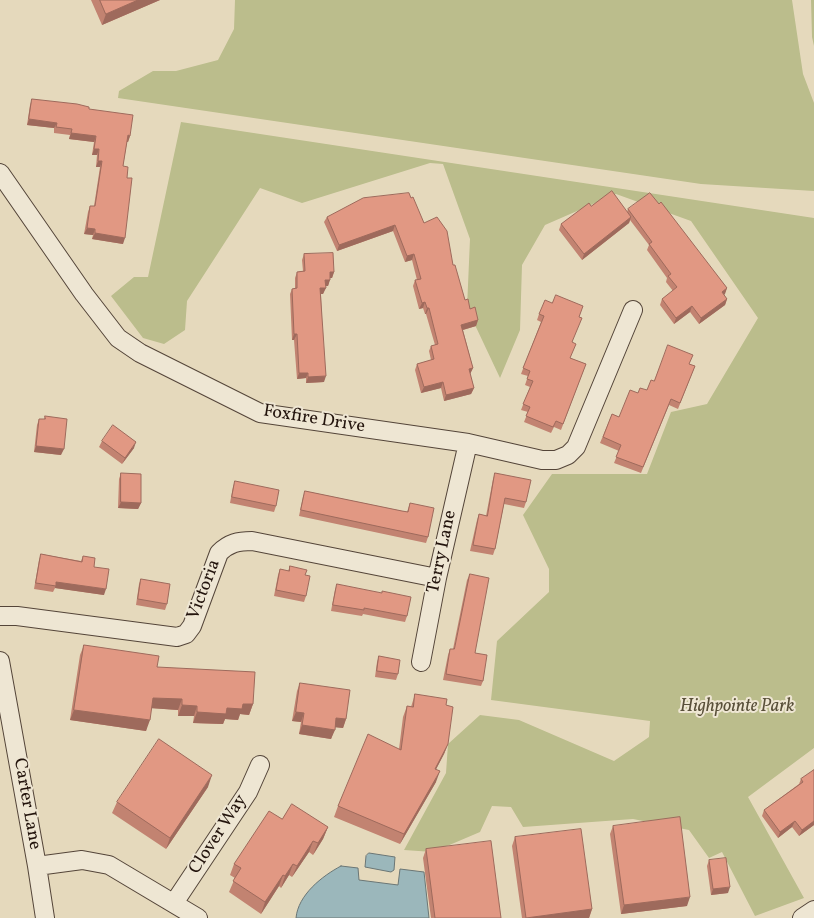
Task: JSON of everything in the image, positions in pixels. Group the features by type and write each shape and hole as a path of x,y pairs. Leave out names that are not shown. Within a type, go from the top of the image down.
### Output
{"street":[{"name":"Foxfire Drive","path":"0,173 84,294 118,338 140,353 260,413 468,443 542,460 556,460 568,455 576,447 633,310"},
{"name":"Terry Lane","path":"421,662 437,578 468,443"},
{"name":"Victoria","path":"0,616 17,616 177,637 186,634 192,626 219,553 227,546 238,541 252,541 437,578"},
{"name":"Carter Lane","path":"0,661 37,866 44,918"},
{"name":"Clover Way","path":"174,902 248,792 260,765"},
{"path":"37,866 82,860 108,865 174,902 198,918"},
{"path":"802,918 814,910"}],"green space":[{"path":"235,0 792,0 803,74 814,103 814,191 701,184 118,98 119,91 153,71 176,71 218,60 234,29"},
{"path":"811,0 814,0 814,46 812,37"},
{"name":"Highpointe Park","path":"181,122 814,218 814,748 748,797 804,898 755,916 722,852 709,858 689,830 633,819 523,827 511,807 492,806 480,832 433,852 404,850 446,773 448,744 480,715 519,720 614,761 649,737 650,721 491,700 497,641 549,592 549,569 523,515 552,474 647,474 671,412 707,404 758,318 691,221 616,194 545,225 522,265 520,330 500,378 467,308 470,239 443,164 430,163 302,203 260,188 187,301 185,330 164,344 143,338 111,296 134,277 148,277"}],"water":[{"path":"369,853 395,857 394,870 391,872 365,867 366,856"},
{"path":"341,866 358,868 359,880 398,885 400,869 424,872 429,918 296,918 301,902 312,887 326,875"}],"building":[{"path":"100,0 138,0 106,14"},
{"path":"32,99 77,104 89,107 89,109 133,115 123,166 128,167 127,178 132,178 125,238 95,233 95,229 87,228 90,206 95,206 102,161 98,161 99,149 94,149 96,136 71,133 72,129 56,127 57,123 29,119"},
{"path":"612,191 631,217 584,254 561,224 589,203 591,206"},
{"path":"409,193 411,198 413,197 424,223 437,217 447,231 453,265 455,265 465,300 468,299 470,309 475,307 478,320 461,325 473,368 469,369 474,388 446,395 443,382 424,387 417,364 434,359 431,346 438,344 429,308 427,308 425,302 422,303 415,280 421,279 414,254 407,256 395,225 339,245 327,217 363,198"},
{"path":"650,193 659,204 661,202 727,288 722,292 727,299 701,318 692,306 676,318 662,299 677,287 668,276 671,274 649,244 652,242 628,209"},
{"path":"333,253 334,272 330,272 330,280 325,280 326,288 320,288 326,376 308,377 308,373 299,373 297,334 294,334 292,289 297,288 297,272 305,271 304,254"},
{"path":"556,295 583,306 579,317 582,318 572,342 576,344 570,358 586,364 563,424 556,421 553,427 526,416 530,407 523,404 533,381 527,379 530,371 523,368 544,316 539,314 545,300 552,303"},
{"path":"668,345 693,355 689,364 695,366 680,403 671,399 643,467 616,457 621,445 603,437 612,414 619,417 630,390 638,393 640,388 647,390 651,380 654,381"},
{"path":"45,416 67,419 64,449 36,446 39,419 45,419"},
{"path":"113,425 136,442 125,458 102,441"},
{"path":"121,473 141,474 141,503 121,502"},
{"path":"495,473 531,480 526,502 505,498 495,549 473,545 479,514 487,516"},
{"path":"235,481 279,490 276,506 232,497"},
{"path":"305,491 408,512 410,503 434,508 428,537 301,510"},
{"path":"41,554 82,562 83,556 95,558 94,567 109,569 106,589 56,582 56,586 36,583"},
{"path":"290,566 307,570 305,575 310,576 306,596 276,590 280,569 289,571"},
{"path":"470,574 489,578 475,653 487,655 483,681 446,674 450,649 454,649"},
{"path":"141,579 170,584 167,604 138,599"},
{"path":"337,584 411,597 407,616 364,608 364,610 333,605"},
{"path":"84,645 159,656 157,667 255,672 253,704 243,704 242,709 227,708 226,714 197,712 197,706 182,705 182,699 153,698 150,720 74,710"},
{"path":"379,656 400,660 398,674 377,671"},
{"path":"300,683 350,690 346,719 336,718 335,730 302,725 304,713 296,712"},
{"path":"415,694 447,699 446,705 453,707 448,744 435,769 440,771 404,834 338,806 368,734 401,750 407,706 413,707"},
{"path":"159,739 212,775 170,838 117,802"},
{"path":"814,770 814,821 802,830 795,821 780,832 764,810 803,782 801,779"},
{"path":"292,804 328,827 318,843 313,841 297,866 293,864 285,876 283,875 265,902 233,881 241,868 234,864 269,811 282,819"},
{"path":"680,817 690,897 624,905 613,826"},
{"path":"581,829 592,909 526,918 515,837"},
{"path":"491,841 501,918 435,918 426,849"},
{"path":"726,858 730,887 713,889 709,860"}]}
